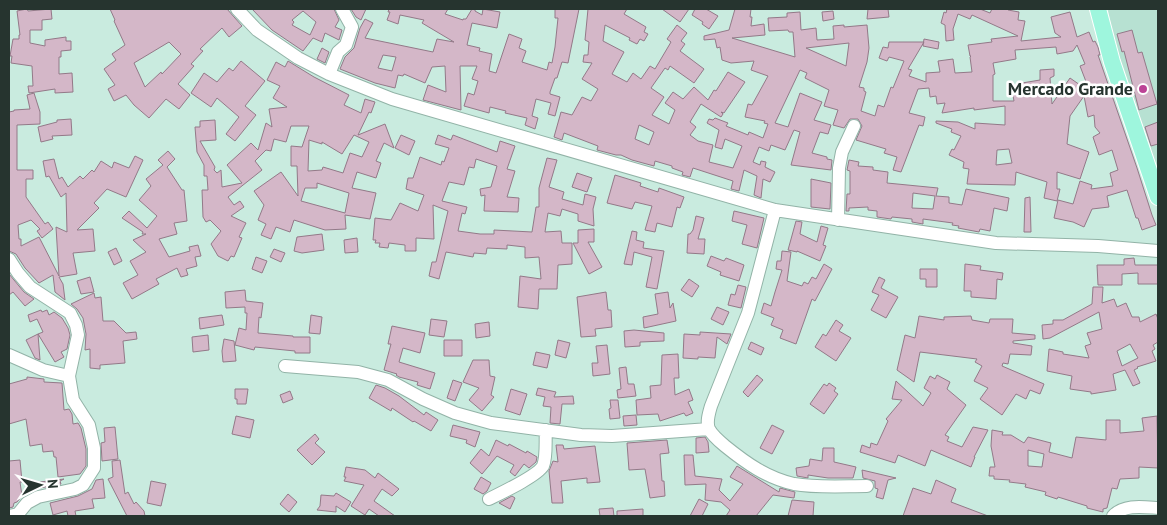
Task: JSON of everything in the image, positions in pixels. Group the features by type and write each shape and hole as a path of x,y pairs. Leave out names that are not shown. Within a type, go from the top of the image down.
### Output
{"main road":[{"path":"1098,9 1112,62 1158,196"}],"street":[{"path":"237,9 257,30 298,58 329,74 392,99 775,210 996,244 1098,246 1158,251"},
{"path":"329,74 338,52 346,44 352,28 342,9"},
{"path":"838,220 839,168 842,152 854,126"},
{"path":"775,210 748,313 711,406 708,416 709,429 717,440 756,470 778,479 795,484 867,486"},
{"path":"9,259 30,287 70,313 76,324 78,335 69,376 73,400 89,424 94,438 94,468 83,486 38,497 27,503 18,514 9,516"},
{"path":"9,355 43,370 69,376"},
{"path":"285,366 358,372 388,380 454,413 490,423 581,435 612,436 709,429"},
{"path":"489,499 522,481 542,466 546,430"},
{"path":"1113,516 1119,510 1128,508 1158,508"}],"shaded area":[{"name":"Mercado Grande","path":"1108,9 1158,9 1158,175 1115,47"}],"building":[{"path":"27,9 28,11 51,9 52,19 42,20 42,30 30,30 30,43 45,46 45,40 66,37 66,41 71,41 71,50 61,51 59,74 72,73 73,92 55,93 55,89 29,93 28,86 33,86 32,66 11,63 12,56 10,56 13,39 19,39 20,35 17,11"},
{"path":"110,9 227,9 242,26 229,37 222,28 200,49 203,51 191,64 194,66 178,84 190,95 179,109 166,99 149,118 126,95 114,101 108,89 115,85 104,69 116,60 112,54 125,45","holes":["169,42 181,54 162,74 161,72 145,87 134,63"]},
{"path":"252,9 334,9 339,20 335,27 342,30 339,40 325,33 322,42 313,38 303,51 272,30","holes":["303,11 316,22 310,35 292,25 294,22 292,20"]},
{"path":"351,9 366,9 361,20 356,17"},
{"path":"389,9 448,9 445,14 463,20 466,19 472,9 475,9 475,11 482,15 483,9 500,12 497,28 472,23 467,45 480,48 479,51 492,54 489,71 496,73 509,34 522,39 519,48 526,51 522,62 547,70 549,62 552,63 555,47 558,18 555,18 555,9 579,9 568,63 562,62 550,92 550,94 560,97 555,116 548,114 551,103 536,99 532,116 538,118 535,129 525,125 527,118 505,113 506,111 490,107 489,113 464,106 468,93 474,95 478,81 472,79 477,66 460,66 461,110 423,100 428,85 446,92 445,66 432,67 425,83 404,74 403,76 398,75 395,88 375,83 340,69 345,57 354,48 365,19 373,23 365,38 433,52 437,39 454,42 422,23 424,20 400,15 398,24 387,20 390,12 388,12","holes":["383,55 396,57 392,71 378,68"]},
{"path":"588,9 627,9 624,14 646,27 644,32 648,34 644,41 640,39 637,44 629,40 630,38 605,25 603,41 624,52 612,74 627,82 633,73 641,79 650,66 655,69 671,42 667,39 677,25 687,33 681,41 685,44 680,51 704,69 694,83 670,66 668,70 665,68 651,88 664,97 652,115 669,124 675,110 665,103 673,92 683,99 694,87 708,100 728,72 745,82 724,113 721,112 723,114 721,117 701,104 690,122 696,127 690,135 698,141 713,145 709,162 733,168 742,146 725,139 722,149 715,147 719,130 707,123 709,119 713,120 715,118 728,123 726,126 748,135 749,132 763,138 768,124 764,123 765,121 745,117 748,104 752,105 768,76 751,70 754,61 731,63 722,60 720,47 717,48 715,39 704,40 704,36 729,30 735,9 751,9 751,26 764,24 765,35 732,38 795,57 793,32 788,30 769,31 768,18 787,17 787,13 800,12 801,30 816,28 817,40 834,39 833,26 867,25 869,48 867,62 859,87 864,88 866,92 861,111 875,116 878,105 884,107 891,87 893,88 904,61 889,57 887,61 879,58 883,47 888,48 889,42 924,42 908,69 912,70 909,76 926,82 926,73 940,72 938,61 953,59 955,73 972,72 968,45 992,42 991,39 1018,36 972,15 970,19 958,14 953,29 954,40 946,41 945,25 941,23 944,12 946,13 947,9 980,9 990,13 992,9 1008,9 1019,12 1018,20 1025,21 1021,41 1061,37 1055,33 1051,17 1070,12 1077,37 1089,32 1093,42 1095,41 1098,47 1100,55 1098,55 1156,225 1142,230 1127,190 1107,196 1109,207 1092,209 1084,227 1073,222 1054,218 1058,200 1073,204 1080,181 1092,185 1091,189 1113,186 1110,173 1118,170 1112,150 1099,155 1093,137 1100,133 1095,127 1094,115 1088,117 1084,96 1070,116 1067,144 1089,152 1080,179 1057,172 1057,189 1060,189 1057,201 1044,198 1047,182 1016,172 1015,185 967,184 969,169 963,168 964,162 949,155 952,149 954,150 961,136 951,132 952,129 936,123 936,121 958,122 975,129 975,123 1005,125 1005,106 942,113 945,103 937,104 936,96 930,97 929,88 918,89 909,113 925,117 923,126 919,125 901,172 893,170 897,157 884,153 886,149 856,140 862,126 858,119 850,119 844,128 833,125 838,110 824,106 829,90 805,78 807,73 800,70 775,123 788,127 800,93 822,102 814,120 831,125 828,134 820,132 812,153 832,160 831,170 791,165 800,132 794,130 785,150 771,145 769,151 759,147 753,162 760,165 761,161 766,162 765,167 775,172 770,182 763,179 761,198 754,195 757,176 744,170 739,191 731,189 733,181 693,168 690,177 682,175 683,172 672,168 672,166 655,161 654,166 621,155 597,150 598,146 564,133 562,140 554,137 561,112 572,115 582,97 591,101 598,89 582,79 592,63 583,62 584,55 588,55 589,42 585,40","holes":["849,43 846,66 806,48","1077,45 1085,64 1080,66 1090,92 1070,78 1052,104 1050,78 1054,76 1054,69 1040,70 1040,80 1022,83 1023,88 1012,90 1014,101 993,101 993,75 995,74 993,63 1016,59 1015,50 1056,47 1057,54 1073,51","639,125 654,132 649,145 635,139","1009,149 1012,163 996,165 997,150"]},
{"path":"662,9 689,9 680,22"},
{"path":"695,9 706,9 718,16 709,29 702,24 703,22 692,15"},
{"path":"868,9 888,9 889,17 867,19"},
{"path":"833,11 834,19 823,21 822,12"},
{"path":"1132,30 1138,53 1142,52 1157,104 1139,110 1124,51 1122,52 1117,34"},
{"path":"924,39 939,42 938,49 923,46"},
{"path":"322,48 329,52 325,63 317,59"},
{"path":"241,61 265,81 245,106 256,115 235,141 226,134 239,117 217,98 211,107 191,93 204,73 217,82 229,68 233,71"},
{"path":"288,61 349,95 344,105 361,113 365,99 375,102 358,135 385,124 394,148 384,143 376,161 381,163 376,178 357,172 352,188 376,193 370,219 345,215 346,229 325,230 294,220 290,232 276,227 271,239 261,235 266,224 258,220 264,205 254,191 281,172 298,196 297,166 291,166 291,146 302,147 309,126 291,126 286,142 274,139 271,151 266,150 255,161 262,170 228,197 234,205 240,201 244,207 231,216 246,223 239,237 242,238 234,257 231,256 228,261 218,256 211,244 221,231 210,220 206,222 203,217 202,190 208,190 207,176 204,176 204,165 197,152 195,127 200,127 200,121 215,120 216,140 200,141 215,167 214,170 217,173 221,170 222,187 242,183 227,165 251,143 258,150 266,123 272,127 269,109 287,107 273,98 280,86 267,80 276,62 285,67","holes":["354,135 369,142 362,157 350,153 343,173 323,167 322,170 308,171 309,140 322,144 322,142 342,154","317,183 349,193 345,213 301,201 305,188 317,188"]},
{"path":"34,93 40,112 40,124 17,125 17,170 33,170 33,179 26,179 26,197 45,224 48,222 53,229 42,238 37,231 40,229 31,220 18,225 19,239 21,239 21,246 39,237 59,276 56,227 67,232 66,193 61,197 49,176 46,177 43,161 54,159 59,179 62,177 68,187 80,176 83,179 92,170 94,172 101,161 112,168 114,162 129,168 135,156 143,160 126,197 107,189 94,203 99,208 77,230 93,229 95,251 73,253 77,274 59,277 63,284 65,300 55,292 53,275 39,283 25,268 16,254 9,251 9,112 30,109 27,95"},
{"path":"71,119 72,135 52,136 53,139 41,142 38,127 57,122 57,120"},
{"path":"1158,122 1158,144 1151,146 1145,127"},
{"path":"401,135 415,141 409,155 395,148"},
{"path":"438,135 451,140 453,135 497,152 500,141 515,146 507,169 515,171 507,197 519,198 518,212 484,211 485,195 481,196 480,189 491,187 497,166 476,159 474,168 469,167 464,185 449,182 442,201 467,207 465,214 462,213 458,231 480,234 494,234 494,230 532,232 536,207 539,207 539,188 547,158 557,160 549,187 564,192 562,199 583,205 585,194 596,197 593,209 594,226 578,221 578,214 562,209 560,216 548,213 545,232 561,231 562,243 572,243 572,264 558,265 557,289 539,289 538,309 518,307 520,276 541,279 539,257 525,258 525,247 507,245 507,249 487,248 486,254 474,253 473,257 446,252 439,279 429,276 432,262 436,262 448,211 433,205 434,239 416,238 416,251 405,251 405,245 389,243 388,248 379,247 380,243 375,243 376,240 373,240 375,218 391,220 400,203 418,211 424,195 406,189 408,178 413,178 420,157 441,165 442,161 444,162 449,148 435,144"},
{"path":"168,151 175,159 167,167 182,190 184,190 187,221 174,223 177,234 159,239 169,257 190,251 189,247 198,245 201,256 195,257 197,266 186,269 188,275 181,277 177,268 156,279 159,284 132,299 123,283 138,275 130,261 146,252 133,240 146,234 142,234 143,232 122,218 129,211 147,228 157,216 139,200 151,186 146,179 163,165 158,160"},
{"path":"849,160 859,162 858,166 873,167 873,170 888,172 887,183 938,188 936,196 949,197 949,203 962,205 966,189 1009,198 1007,211 994,208 990,231 980,229 979,232 958,228 959,226 952,225 953,223 923,219 923,224 912,222 912,219 877,217 877,211 868,210 868,207 849,208 849,211 846,211 847,194 850,194 850,171 847,170","holes":["913,193 935,196 933,209 912,208"]},
{"path":"577,173 592,178 587,192 572,187"},
{"path":"615,175 641,183 640,186 658,192 659,188 684,197 680,208 677,207 672,227 657,223 655,232 645,230 652,206 635,202 632,209 607,203"},
{"path":"811,179 831,183 830,209 811,207"},
{"path":"1030,197 1031,232 1024,232 1025,198"},
{"path":"734,211 764,218 757,248 742,244 747,225 732,221"},
{"path":"696,216 704,218 698,239 705,239 704,254 687,253 688,234 693,230"},
{"path":"796,221 802,222 800,234 817,242 821,226 828,228 823,245 826,246 820,261 797,251 788,250"},
{"path":"594,229 594,242 588,242 602,267 589,274 573,243 578,243 578,230"},
{"path":"632,231 637,232 636,240 644,242 643,248 664,251 657,289 646,287 652,257 634,252 632,265 624,264"},
{"path":"322,234 324,250 302,253 294,251 297,237"},
{"path":"357,238 358,252 345,253 344,240"},
{"path":"116,248 122,261 114,265 108,252"},
{"path":"274,249 285,253 281,262 270,257"},
{"path":"782,251 791,252 787,281 802,286 804,282 808,284 812,277 816,279 824,264 832,269 815,301 812,299 796,344 780,338 783,330 771,325 774,318 761,313 764,303 771,306 782,270 776,269 777,261 781,261"},
{"path":"711,256 724,261 726,258 744,265 739,281 720,275 721,272 707,266"},
{"path":"256,257 267,261 262,273 252,269"},
{"path":"1134,258 1135,265 1158,265 1158,284 1138,284 1138,273 1122,274 1122,285 1098,285 1097,265 1124,265 1124,259"},
{"path":"965,264 981,266 980,270 1003,273 1002,280 997,279 996,299 971,297 971,291 964,291"},
{"path":"920,269 937,269 937,287 926,287 926,279 920,279"},
{"path":"9,274 24,292 34,299 25,306 13,292 9,295"},
{"path":"90,277 94,292 81,294 77,281"},
{"path":"879,277 885,280 881,288 898,297 886,318 871,310 879,295 872,292"},
{"path":"689,279 699,286 692,297 681,290"},
{"path":"738,285 746,287 741,308 728,305 731,294 735,295"},
{"path":"1093,287 1103,287 1102,303 1114,299 1117,307 1126,303 1132,317 1139,317 1140,322 1156,314 1158,319 1158,342 1153,345 1155,349 1152,351 1156,361 1137,367 1134,370 1140,383 1133,386 1125,370 1113,374 1116,390 1091,394 1091,392 1070,389 1072,376 1047,371 1049,349 1063,352 1063,354 1089,358 1085,346 1091,344 1087,333 1102,329 1099,312 1050,338 1043,339 1042,325 1053,324 1053,320 1063,320 1092,304","holes":["1130,344 1138,358 1122,366 1117,351"]},
{"path":"245,290 246,301 263,303 261,318 259,317 258,333 310,337 310,353 295,353 295,351 255,347 254,350 235,345 239,328 246,330 247,313 245,313 245,307 226,308 225,292"},
{"path":"606,292 608,310 611,310 612,327 595,329 596,336 581,337 577,297"},
{"path":"668,292 670,308 673,303 676,321 644,328 643,317 658,314 655,294"},
{"path":"94,293 95,298 101,297 103,321 114,321 126,333 136,332 137,339 123,341 125,363 100,365 100,369 90,368 90,349 85,350 86,334 83,318 71,304"},
{"path":"717,307 729,312 723,325 711,319"},
{"path":"41,310 42,312 47,310 49,315 54,312 62,318 70,335 67,349 61,352 64,357 55,362 38,334 43,332 37,319 30,322 28,315"},
{"path":"222,315 224,325 200,329 199,318"},
{"path":"311,315 322,317 320,334 309,333"},
{"path":"919,316 944,320 944,317 971,316 972,320 989,323 990,319 1013,319 1012,333 1035,335 1035,339 1013,341 1013,343 1032,346 1031,355 1010,354 1008,364 1003,363 1002,366 1044,384 1040,394 1030,390 1026,399 1016,394 1002,415 980,399 988,388 974,381 982,366 975,362 977,359 920,352 914,382 897,370 905,335 915,338"},
{"path":"431,319 447,321 444,337 429,335"},
{"path":"836,320 843,325 839,331 851,338 836,361 815,347 823,334 826,336"},
{"path":"489,322 490,336 476,338 475,324"},
{"path":"392,326 425,333 420,353 403,348 399,362 435,373 430,389 417,385 418,382 399,377 397,374 384,370 391,344 388,344"},
{"path":"624,331 664,333 664,341 640,342 640,346 625,347"},
{"path":"700,332 731,334 727,344 717,337 715,358 683,358 684,334 700,335"},
{"path":"38,334 40,360 35,358 26,340"},
{"path":"208,335 209,350 193,352 192,337"},
{"path":"224,339 234,341 236,361 223,362"},
{"path":"444,340 462,340 462,356 444,356"},
{"path":"558,340 570,343 566,358 555,355"},
{"path":"751,342 764,348 761,355 748,349"},
{"path":"607,345 610,374 593,376 592,363 598,363 596,346"},
{"path":"536,352 550,355 547,368 533,365"},
{"path":"678,354 679,378 674,378 675,395 689,389 693,400 688,402 693,413 686,416 684,413 660,421 658,414 637,415 636,400 651,398 650,386 661,385 662,355"},
{"path":"473,360 489,360 490,376 495,377 491,395 494,397 482,411 469,400 479,388 463,382"},
{"path":"626,367 628,384 634,384 636,396 618,398 617,390 621,389 619,368"},
{"path":"757,375 763,380 748,397 743,392"},
{"path":"937,375 950,382 947,389 966,405 945,435 949,437 947,441 962,447 973,427 988,430 971,467 931,450 925,466 898,455 895,463 860,452 862,445 870,448 871,443 877,445 888,421 886,419 902,400 892,399 896,381 923,406 931,393 924,388 930,376 935,379"},
{"path":"27,377 44,379 44,382 62,383 64,410 69,409 72,414 73,424 78,423 81,428 86,449 86,466 80,474 58,477 56,457 54,457 53,451 43,452 42,444 30,446 26,419 9,424 9,384 27,379"},
{"path":"453,380 462,383 455,401 447,398"},
{"path":"829,383 836,388 834,391 838,394 824,414 810,404 824,384 827,386"},
{"path":"376,385 399,396 424,415 426,412 438,420 431,431 392,408 391,411 369,398"},
{"path":"538,388 556,392 554,397 573,396 574,404 562,404 560,424 550,423 551,407 543,406 545,397 536,395"},
{"path":"235,389 248,389 246,404 237,404"},
{"path":"511,389 527,394 520,415 505,410"},
{"path":"290,391 293,399 283,403 280,395"},
{"path":"610,400 618,400 620,418 610,419"},
{"path":"636,415 637,425 624,426 623,416"},
{"path":"236,416 254,420 250,438 232,434"},
{"path":"1157,416 1158,468 1139,467 1139,478 1120,479 1117,489 1112,488 1107,508 1103,509 1103,512 1058,497 1057,499 1045,495 1046,492 1025,487 1026,484 994,479 994,476 989,476 990,467 995,467 991,446 992,430 1003,432 1002,435 1011,435 1024,443 1028,437 1051,443 1049,452 1072,458 1076,437 1106,440 1106,420 1120,420 1120,433 1144,431 1142,418","holes":["1028,450 1044,454 1042,467 1028,466"]},
{"path":"453,425 480,432 475,447 466,443 467,440 450,436"},
{"path":"772,425 784,431 772,454 760,448"},
{"path":"115,427 118,459 102,461 101,443 105,442 104,428"},
{"path":"315,434 319,439 315,443 325,452 312,465 297,450"},
{"path":"705,437 708,442 709,452 696,453 696,438"},
{"path":"496,440 526,453 527,451 537,457 536,462 529,468 524,464 515,476 510,472 514,465 497,456 482,474 470,463 481,449 489,456"},
{"path":"667,440 669,453 660,454 665,496 650,498 645,469 629,470 627,443"},
{"path":"556,445 563,445 564,449 595,446 600,482 587,483 587,478 561,481 563,503 552,503 549,471 553,461 558,462"},
{"path":"823,448 834,448 834,462 856,467 853,478 828,478 808,475 808,478 797,476 796,468 809,466 810,459 822,461"},
{"path":"684,455 693,455 695,476 722,479 719,490 730,501 743,484 730,477 737,466 779,492 780,488 795,492 794,498 773,495 756,516 726,516 730,510 721,502 705,500 706,484 685,485"},
{"path":"20,460 22,496 14,503 13,507 9,508 9,461"},
{"path":"120,460 125,494 128,492 134,504 136,502 144,511 145,516 127,516 108,479 113,477 112,461"},
{"path":"346,467 365,470 375,478 378,473 399,489 392,496 382,489 374,501 395,516 379,516 369,509 365,515 351,506 364,485 344,481"},
{"path":"862,470 896,478 888,480 883,499 876,497 878,489 875,488 875,481 863,478"},
{"path":"481,477 491,483 483,494 474,489"},
{"path":"64,479 60,481 61,484 40,488 40,482"},
{"path":"103,479 105,498 92,499 94,508 75,511 76,516 68,516 67,511 53,515 50,503 78,496 92,489 96,480"},
{"path":"936,480 956,489 951,502 988,516 903,516 913,488 931,494"},
{"path":"151,481 166,484 161,506 147,503"},
{"path":"336,493 351,502 345,512 336,506 336,512 317,510 320,506 321,495 334,496"},
{"path":"288,494 297,502 289,512 280,504"},
{"path":"512,496 515,498 510,509 499,503"},
{"path":"699,499 708,504 702,516 690,516"},
{"path":"792,500 814,502 813,516 788,516"},
{"path":"613,508 614,516 600,516 599,509"},
{"path":"643,509 643,516 617,516 617,511"}],"place":[{"name":"Mercado Grande","path":"1143,89"}]}
